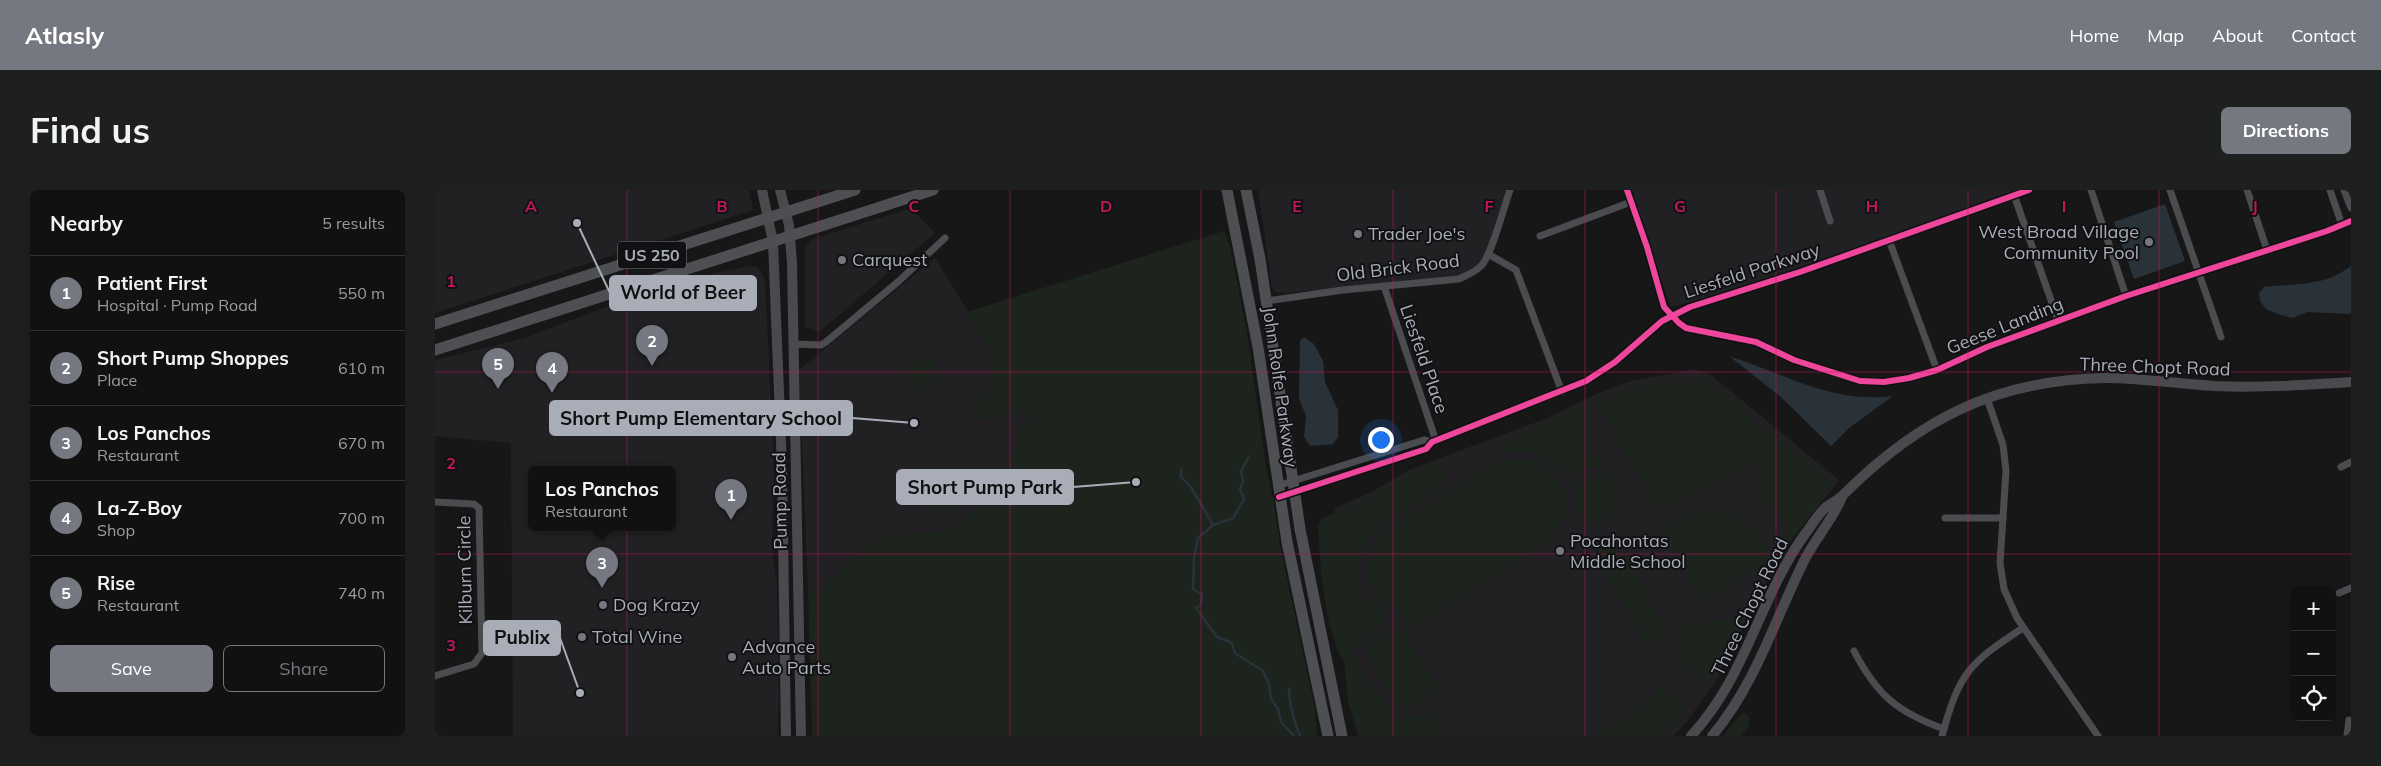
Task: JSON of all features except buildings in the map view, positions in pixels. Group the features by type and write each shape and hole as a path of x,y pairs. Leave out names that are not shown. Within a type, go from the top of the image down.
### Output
{"main road":[{"name":"Pump Road","path":"762,190 773,242 782,476 786,736"},
{"name":"Pump Road","path":"780,190 791,236 801,736"},
{"name":"US 250","path":"435,324 855,190"},
{"name":"US 250","path":"435,350 933,190"},
{"name":"John Rolfe Parkway","path":"1227,190 1258,348 1278,492 1328,736"},
{"name":"John Rolfe Parkway","path":"1246,190 1266,301 1293,487 1343,736"},
{"name":"Three Chopt Road","path":"1691,736 1717,705 1729,686 1781,573 1796,547 1825,508 1841,497 1866,472 1899,445 1938,420 1987,398 2042,384 2106,378 2240,386 2351,382"},
{"name":"Three Chopt Road","path":"1712,736 1740,698 1805,559 1836,510 1841,497"}],"street":[{"name":"Old Brick Road","path":"1266,301 1384,286 1459,279 1472,274 1483,264 1488,254 1510,190"},
{"path":"1627,190 1664,307 1671,315"},
{"path":"1819,190 1830,221"},
{"name":"Liesfeld Parkway","path":"1278,492 1426,449 1434,442 1562,392 1586,381 1615,362 1671,315 2029,190"},
{"path":"2091,190 2126,296"},
{"path":"2170,190 2221,337"},
{"path":"2247,190 2267,250"},
{"path":"2330,190 2342,225"},
{"path":"2345,190 2351,208"},
{"path":"2014,195 2058,320"},
{"path":"1540,236 1631,202"},
{"name":"Geese Landing","path":"1671,315 1687,328 1756,342 1794,360 1860,381 1884,382 1909,378 1937,370 1968,355 2058,320 2197,271 2267,250 2351,221"},
{"path":"793,344 821,346 899,282 945,238"},
{"path":"1889,240 1937,370"},
{"path":"1488,254 1517,270 1562,392"},
{"name":"Liesfeld Place","path":"1384,286 1434,442"},
{"path":"1987,398 2003,445 2006,471 2000,563 2004,589 2023,628 2098,736"},
{"name":"Liesfeld Parkway","path":"1278,492 1424,440 1434,442"},
{"path":"2341,467 2351,462"},
{"name":"Kilburn Circle","path":"435,502 474,504 479,508 482,653 474,664 435,676"},
{"path":"1945,518 2003,518"},
{"path":"2339,593 2351,588"},
{"path":"1855,651 1866,674 1886,699 1916,719 1943,732 1955,692 1965,675 1980,658 2023,628"},
{"path":"2347,736 2349,720"}],"shaded area":[{"path":"435,190 749,190 753,210 435,313"},
{"path":"1258,190 1510,190 1483,264 1459,279 1283,293 1275,292 1272,287"},
{"path":"1627,190 2029,190 1800,272 1671,307"},
{"name":"West Broad Village Community Pool","path":"2165,204 2185,261 2134,279 2114,222"},
{"path":"911,208 935,233 819,332 805,327 805,246 813,239"},
{"path":"1224,231 1230,246 1247,333 1266,467 1280,546 1315,709 1317,736 812,736 808,592 826,586 858,551 880,536 954,531 1002,484 1021,430 1032,416 1030,412 974,420 977,402 995,390 989,366 995,356 967,312"},
{"path":"935,258 1032,416 1021,430 1002,484 954,531 880,536 858,551 826,586 808,592 799,370"},
{"path":"746,266 758,267 765,279 774,468 772,548 777,587 779,701 777,736 513,736 511,443 435,436 435,360 525,338 595,311 695,278"},
{"path":"2351,266 2351,314 2307,312 2293,318 2266,309 2260,301 2259,293 2264,287 2320,281 2331,278"},
{"path":"1304,337 1314,344 1323,361 1325,382 1338,410 1338,437 1333,444 1310,446 1304,437 1306,416 1299,398 1300,341"},
{"path":"930,354 940,369 940,375 920,391 903,368 920,357"},
{"path":"1729,356 1829,392 1850,396 1893,396 1849,428 1831,446 1781,397"},
{"name":"Pocahontas Middle School","path":"1694,369 1711,375 1839,480 1789,543 1745,621 1716,681 1686,723 1673,736 1359,736 1334,537 1335,508 1374,491 1411,469 1545,419 1597,394 1628,382"},
{"path":"1695,375 1743,406 1755,422 1810,461 1831,482 1823,497 1780,558 1775,561 1774,559 1703,600 1658,531 1681,517 1705,510 1716,510 1739,518 1755,530 1775,558 1777,548 1789,529 1757,491 1756,475 1767,454 1658,511 1598,406 1648,384 1672,382 1701,386"},
{"path":"1596,402 1588,419 1594,438 1584,448 1588,453 1608,461 1608,464 1570,472 1528,452 1504,452 1503,441"},
{"path":"1513,458 1531,461 1545,468 1555,477 1562,489 1565,503 1563,517 1556,531 1545,545 1409,628 1403,618 1407,616 1381,601 1372,590 1367,578 1366,566 1369,553 1376,541 1387,529 1494,464"},
{"path":"1440,465 1445,476 1445,482 1390,519 1367,542 1361,557 1360,589 1366,598 1381,612 1386,622 1361,639 1352,653 1364,675 1397,721 1429,714 1440,719 1444,736 1358,736 1348,701 1344,661 1339,654 1329,624 1321,574 1318,524 1324,517 1341,512 1369,499 1402,476 1431,466"},
{"path":"957,472 972,489 942,516 929,501 930,494"},
{"path":"1609,473 1620,514 1581,524 1571,484"},
{"path":"1608,541 1618,547 1662,620 1661,637 1652,645 1648,645 1645,642 1594,557 1596,547"},
{"path":"1756,594 1759,594 1757,600 1716,675 1710,681 1678,664 1677,650 1682,625 1714,621 1738,614 1746,608"},
{"path":"1400,625 1439,688 1401,711 1363,648"},
{"path":"1665,687 1670,696 1681,700 1686,711 1664,736 1602,736 1601,732 1626,720 1648,702 1659,688"},
{"path":"1745,713 1749,717 1749,726 1741,736 1723,736 1740,715"}],"waterway":[{"path":"1249,457 1241,471 1243,481 1240,489 1244,499 1233,518 1213,525 1198,538 1194,558 1193,589 1202,595 1201,605 1196,608 1217,637 1232,643 1235,653 1263,671 1269,684 1271,699 1278,709 1281,722 1294,736"},
{"path":"1181,469 1181,477 1191,487 1213,525"},
{"path":"1289,689 1292,712 1300,736"}],"cycle path":[{"path":"1627,190 1647,247 1664,307 1679,323 1686,328 1756,342 1794,360 1860,381 1884,382 1909,378 1937,370 1987,347 2126,296 2327,231 2351,221"},
{"path":"1279,497 1426,449 1432,442 1586,381 1615,362 1662,321 1690,307 1800,272 2029,190"}],"place":[{"name":"World of Beer","path":"577,223"},
{"name":"Trader Joe's","path":"1358,234"},
{"name":"West Broad Village Community Pool","path":"2149,242"},
{"name":"Carquest","path":"842,260"},
{"name":"Short Pump Shoppes","path":"652,366"},
{"name":"Rise","path":"498,389"},
{"name":"La-Z-Boy","path":"552,393"},
{"name":"Short Pump Elementary School","path":"914,423"},
{"name":"Short Pump Park","path":"1136,482"},
{"name":"Patient First","path":"731,520"},
{"name":"Pocahontas Middle School","path":"1560,551"},
{"name":"Los Panchos","path":"602,588"},
{"name":"Dog Krazy","path":"603,605"},
{"name":"Total Wine","path":"582,637"},
{"name":"Advance Auto Parts","path":"732,657"},
{"name":"Publix","path":"580,693"}]}
